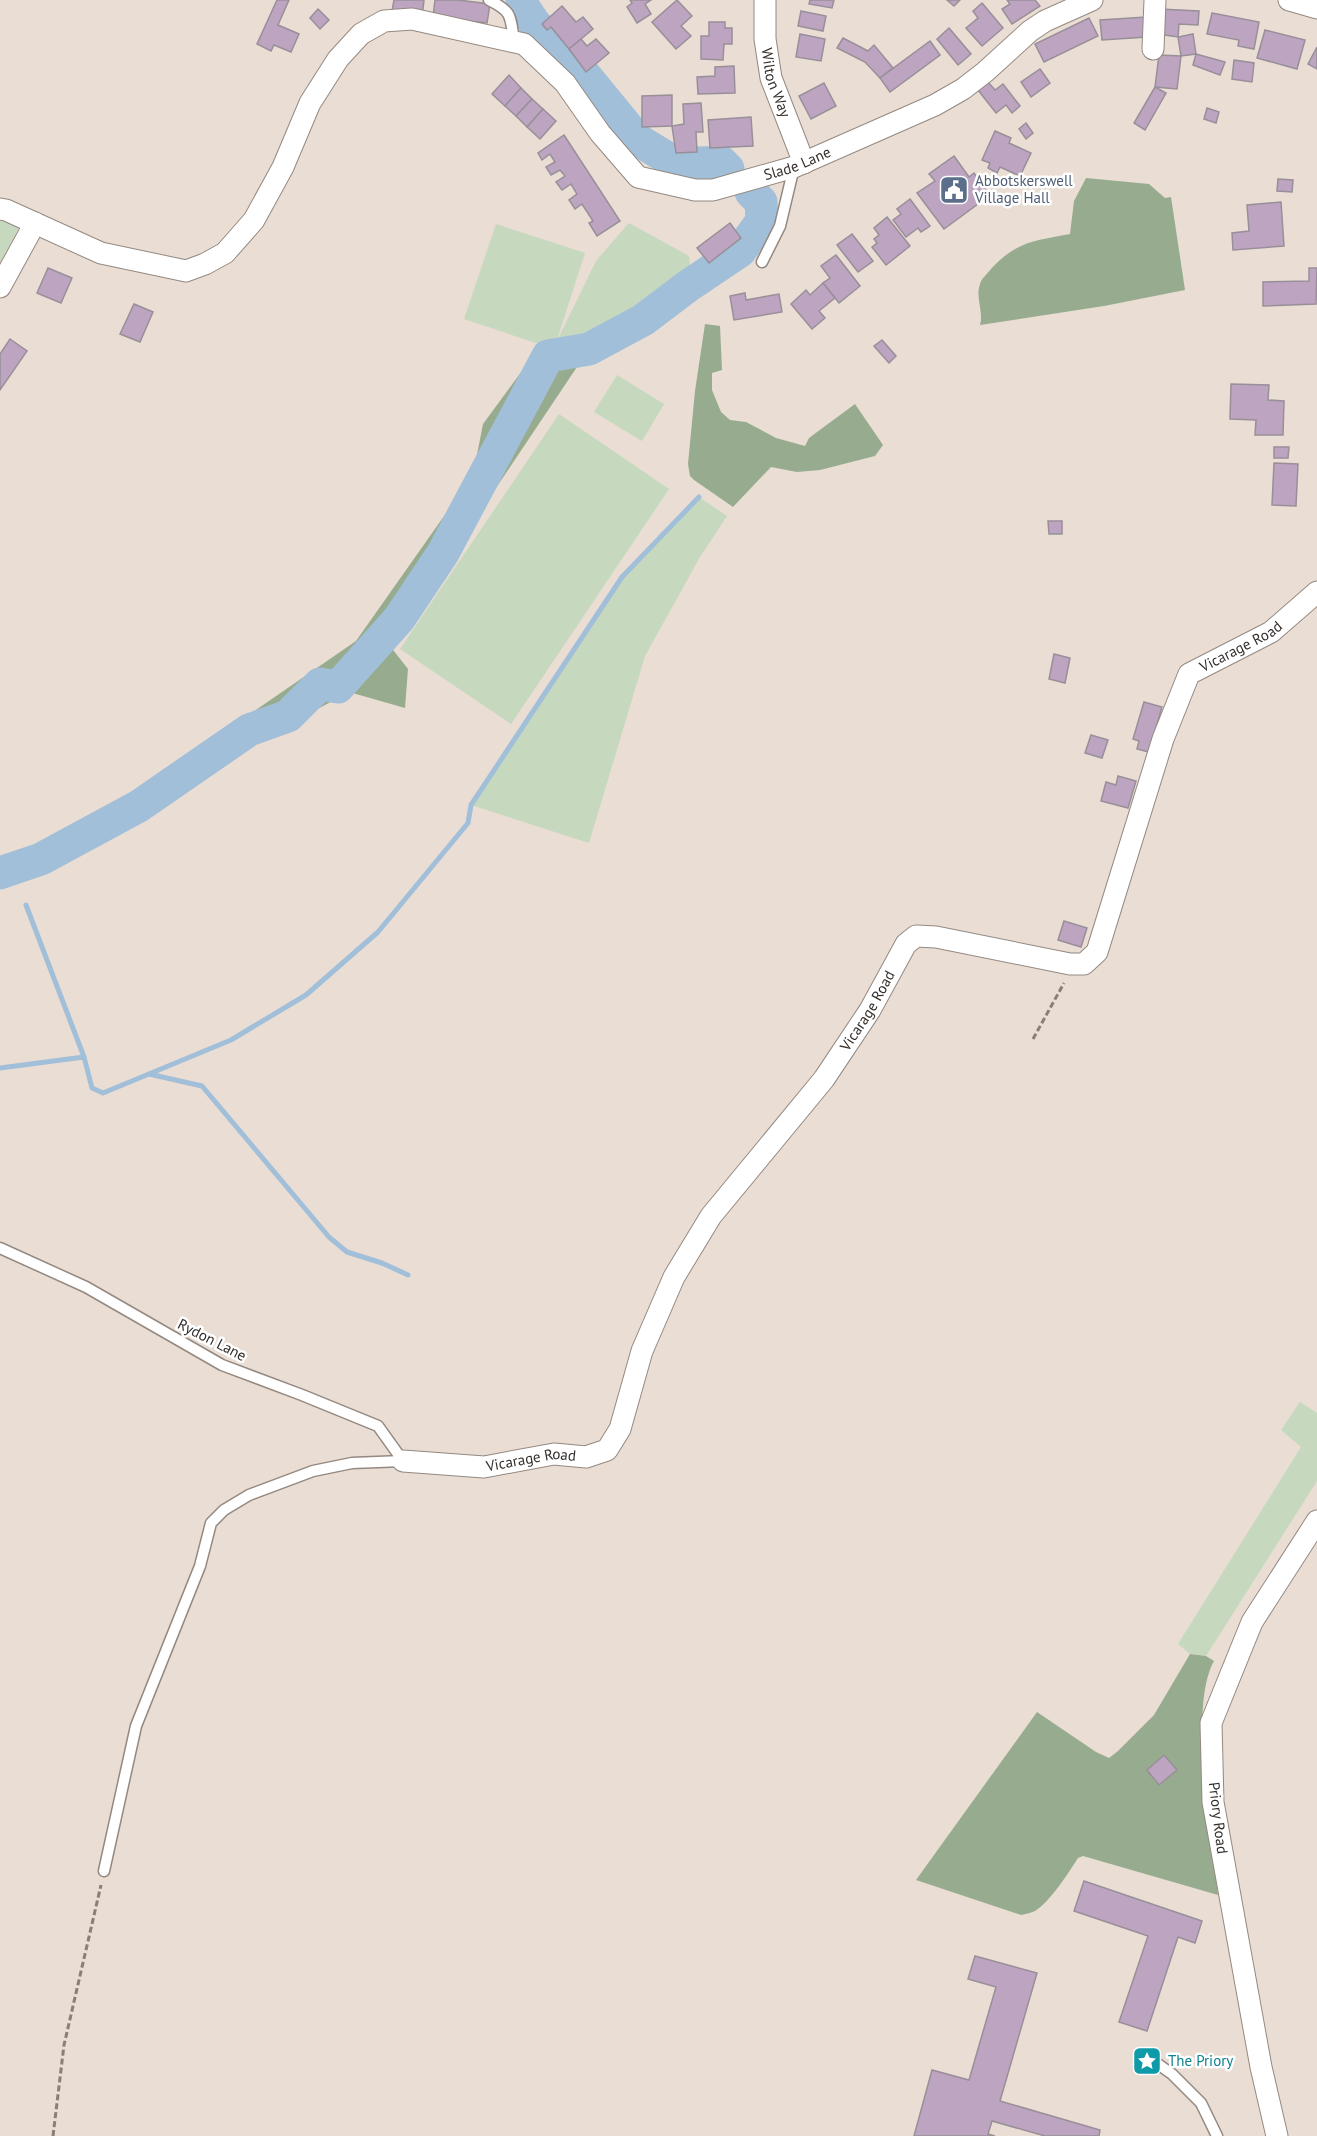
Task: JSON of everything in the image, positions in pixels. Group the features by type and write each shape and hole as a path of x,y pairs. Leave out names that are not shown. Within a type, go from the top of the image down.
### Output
{"street":[{"name":"Wilton Way","path":"765,0 765,39 771,78 799,165"},
{"name":"Slade Lane","path":"519,42 565,83 600,133 638,177 695,190 713,190 799,165 899,123 935,105 963,89 985,72 1030,31 1045,21 1092,0"},
{"path":"1153,49 1155,0"},
{"path":"1289,0 1317,8"},
{"path":"0,208 101,253 186,271 225,253 254,220 283,167 310,103 339,59 361,34 384,21 412,19 519,42"},
{"path":"0,287 35,223"},
{"name":"Vicarage Road","path":"403,1461 484,1467 554,1454 586,1457 607,1450 620,1429 642,1351 680,1267 711,1216 824,1079 870,1010 906,944 916,936 936,936 1084,964 1097,952 1163,739 1189,674 1271,632 1317,592"},
{"name":"Priory Road","path":"1277,2136 1261,2067 1214,1802 1211,1723 1252,1622 1317,1521"}],"lane":[{"path":"489,0 503,7 510,15 519,42"},
{"path":"762,262 780,226 799,165"},
{"name":"Rydon Lane","path":"0,1248 86,1287 222,1365 378,1426 403,1461"},
{"path":"104,1871 136,1726 200,1566 211,1523 224,1510 249,1496 313,1471 352,1463 403,1461"},
{"path":"1145,2055 1172,2074 1201,2103 1217,2136"}],"path":[{"path":"1033,1039 1061,987 1077,964"},
{"path":"53,2136 64,2045 104,1871"}],"green space":[{"path":"1086,178 1149,184 1165,198 1171,197 1185,290 1104,306 980,325 979,289 983,278 1000,260 1018,247 1070,234 1074,201"},
{"path":"0,217 19,227 0,263"},
{"path":"629,223 689,256 691,275 688,286 643,320 589,349 558,339 596,261"},
{"path":"496,224 585,253 554,349 464,319"},
{"path":"705,324 720,326 722,370 712,373 712,390 721,412 730,420 746,422 776,438 805,446 809,438 855,404 883,445 875,456 820,470 797,472 771,467 733,507 694,480 690,476 688,464 695,391"},
{"path":"558,339 589,349 390,646 408,669 405,708 349,692 194,776 92,847 17,883 0,887 0,864 63,843 356,641 473,475 483,424 541,345"},
{"path":"617,375 664,404 642,441 594,412"},
{"path":"559,414 669,489 511,724 400,649"},
{"path":"699,497 727,516 700,557 645,656 589,843 471,805 622,577"},
{"path":"1300,1402 1317,1413 1317,1481 1206,1656 1190,1654 1178,1644 1301,1447 1281,1430"},
{"path":"1190,1654 1206,1656 1214,1661 1206,1682 1202,1740 1207,1808 1218,1895 1083,1856 1078,1858 1041,1907 1021,1915 916,1880 1037,1712 1096,1752 1109,1758 1154,1715"}],"building":[{"path":"277,0 289,0 278,25 299,34 291,52 274,45 271,51 257,44"},
{"path":"394,0 424,0 422,17 392,11"},
{"path":"435,0 490,4 487,23 433,17"},
{"path":"630,0 651,0 645,4 651,14 637,23 627,7 632,3"},
{"path":"677,0 692,16 681,26 691,36 676,49 652,22"},
{"path":"810,0 834,0 832,8 809,4"},
{"path":"947,0 960,0 954,6"},
{"path":"1007,0 1035,0 1040,6 1012,24 1002,9 1010,4"},
{"path":"982,3 1003,28 982,46 966,28 978,18 973,11"},
{"path":"562,6 576,22 583,17 593,29 569,49 551,27 547,30 542,24"},
{"path":"318,9 329,20 320,29 310,18"},
{"path":"1159,9 1199,11 1198,25 1179,24 1178,37 1158,34"},
{"path":"801,11 826,16 823,31 798,26"},
{"path":"1212,13 1259,22 1254,49 1238,46 1239,40 1207,34"},
{"path":"1146,17 1147,37 1102,40 1100,20"},
{"path":"1089,18 1098,36 1044,62 1035,44"},
{"path":"709,22 725,22 725,28 732,28 732,44 724,44 723,60 701,59 701,36 709,36"},
{"path":"949,28 971,54 958,65 937,39"},
{"path":"1265,30 1305,40 1297,69 1257,58"},
{"path":"800,34 825,39 821,61 796,57"},
{"path":"1193,34 1196,54 1181,56 1178,37"},
{"path":"843,38 868,51 874,45 893,68 880,78 865,62 837,48"},
{"path":"581,39 587,46 596,39 609,53 586,72 569,49"},
{"path":"930,41 940,55 890,92 880,78"},
{"path":"1317,47 1317,69 1308,64"},
{"path":"1196,54 1225,62 1220,75 1193,65"},
{"path":"1159,55 1181,56 1177,89 1155,87"},
{"path":"1234,60 1254,63 1252,82 1232,79"},
{"path":"734,66 735,93 698,94 697,77 715,76 715,67"},
{"path":"1040,69 1050,83 1031,97 1021,82"},
{"path":"509,75 521,88 505,106 492,94"},
{"path":"988,82 995,90 1003,84 1020,106 1012,113 1006,105 996,113 978,90"},
{"path":"824,83 836,106 811,119 799,96"},
{"path":"1155,87 1166,93 1145,130 1134,123"},
{"path":"521,88 532,99 516,116 505,106"},
{"path":"672,95 672,126 642,127 642,96"},
{"path":"532,99 543,109 527,127 516,116"},
{"path":"701,103 703,132 696,132 697,152 676,153 672,126 684,124 683,104"},
{"path":"1207,108 1219,112 1216,123 1204,119"},
{"path":"543,109 556,121 540,139 527,127"},
{"path":"751,117 753,146 710,148 708,120"},
{"path":"1026,123 1033,133 1026,139 1019,129"},
{"path":"995,131 1011,138 1009,143 1031,153 1020,176 1000,167 997,173 988,168 990,163 982,160"},
{"path":"564,135 620,221 597,236 589,223 593,221 582,204 575,209 569,200 577,194 571,184 562,190 556,182 565,176 560,170 551,175 546,167 555,162 550,154 542,160 538,153"},
{"name":"Abbotskerswell Village Hall","path":"954,156 969,177 974,173 990,195 944,229 917,193 935,181 929,174"},
{"path":"1278,179 1293,180 1292,192 1277,191"},
{"path":"910,199 930,226 921,232 918,228 906,237 893,220 901,214 897,209"},
{"path":"1281,202 1284,246 1233,250 1232,233 1249,231 1247,205"},
{"path":"887,217 910,246 886,265 872,247 877,243 874,239 879,235 874,228"},
{"path":"730,223 741,238 709,263 697,248"},
{"path":"852,234 873,261 858,272 837,245"},
{"path":"836,255 860,286 839,303 823,283 830,278 821,266"},
{"path":"48,268 72,278 61,303 37,293"},
{"path":"1309,268 1317,268 1316,304 1263,306 1263,282 1309,281"},
{"path":"823,283 835,298 819,311 825,318 812,329 791,304 806,290 810,295"},
{"path":"745,293 746,300 779,294 782,312 734,320 730,296"},
{"path":"134,304 153,312 140,342 120,334"},
{"path":"10,339 27,351 0,390 0,354"},
{"path":"882,340 896,356 889,363 874,346"},
{"path":"1231,384 1269,385 1268,400 1284,401 1283,435 1255,435 1256,420 1230,419"},
{"path":"1274,447 1289,447 1288,458 1274,458"},
{"path":"1274,463 1298,464 1296,506 1272,505"},
{"path":"1048,521 1062,521 1062,534 1049,534"},
{"path":"1054,654 1070,658 1065,683 1049,679"},
{"path":"1144,702 1162,707 1149,752 1137,749 1139,741 1133,739"},
{"path":"1091,735 1108,740 1102,758 1085,753"},
{"path":"1118,776 1136,781 1128,808 1101,801 1106,782 1116,785"},
{"path":"1064,921 1087,928 1081,947 1058,940"},
{"path":"1164,1755 1177,1770 1159,1785 1147,1770"},
{"path":"1084,1881 1202,1921 1195,1943 1178,1937 1147,2031 1119,2022 1148,1936 1074,1911"},
{"path":"975,1956 1037,1973 1000,2101 1100,2130 1099,2136 1045,2136 992,2121 988,2134 995,2136 914,2136 932,2070 969,2080 996,1987 968,1979"}],"waterway":[{"path":"522,0 524,8 535,24 583,73 638,140 669,159 700,163 721,162 728,169"},
{"path":"0,873 41,859 139,806 249,730 288,716 320,684 338,687 399,619 443,553 548,356 589,349 643,320 740,251 762,221 761,202 751,192"},
{"path":"0,1068 84,1057 92,1088 103,1093 231,1040 306,995 378,932 468,823 471,805 622,577 699,497"},
{"path":"26,905 84,1057"},
{"path":"149,1074 202,1086 329,1237 347,1252 382,1263 408,1275"}],"place":[{"name":"Abbotskerswell Village Hall","path":"954,190"},
{"name":"The Priory","path":"1147,2061"}]}
